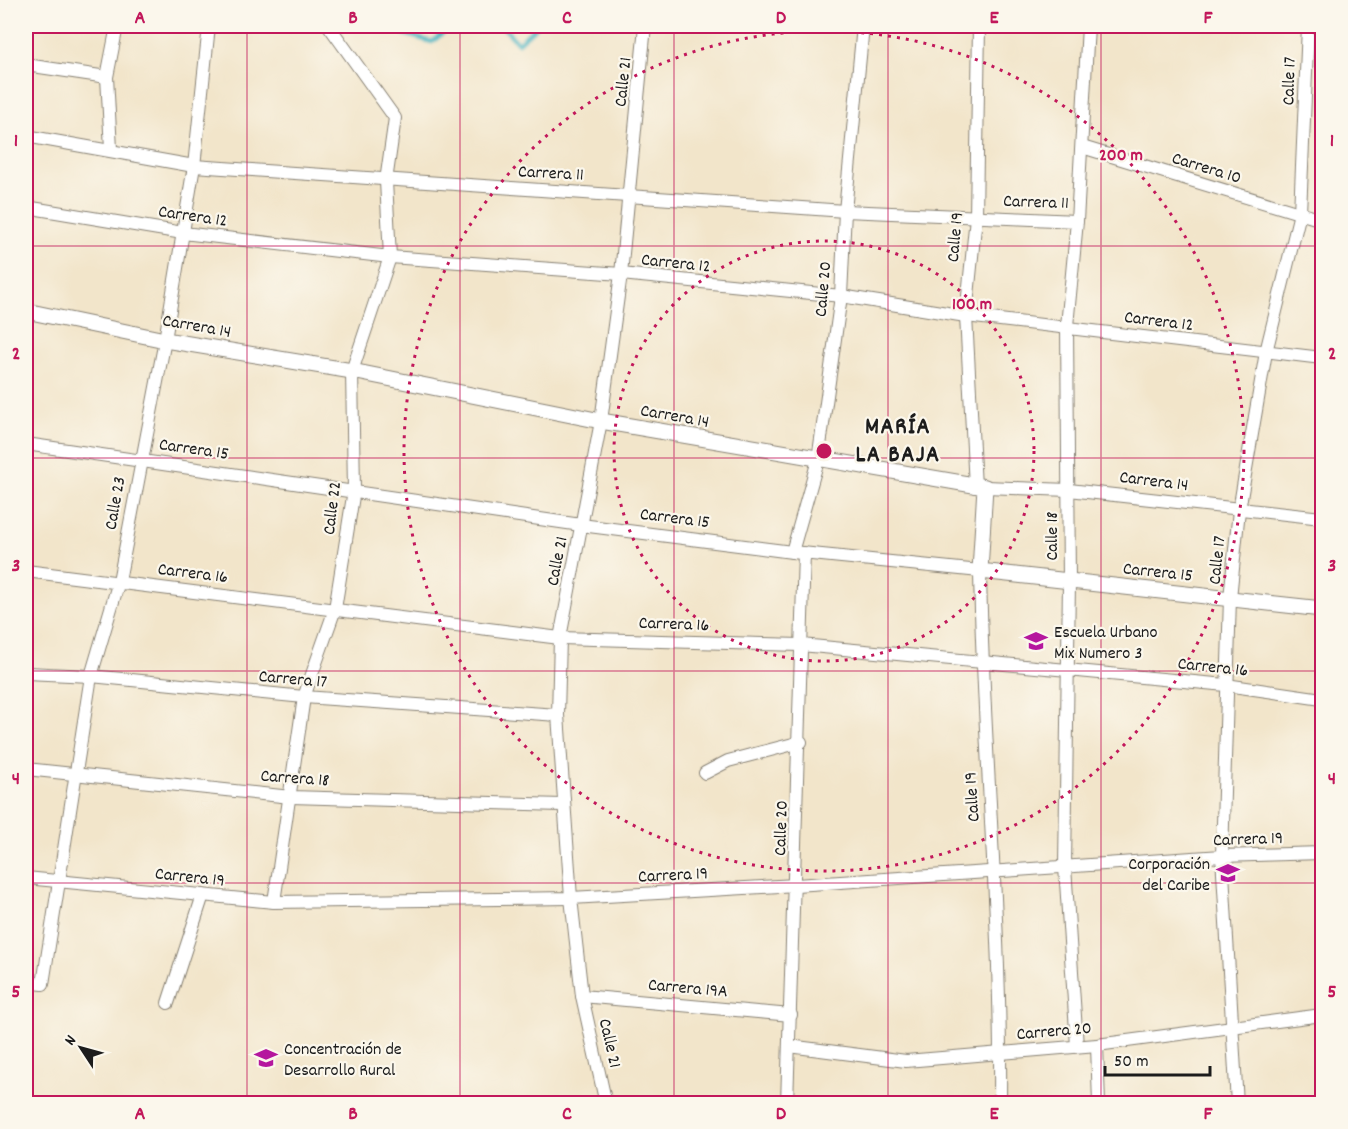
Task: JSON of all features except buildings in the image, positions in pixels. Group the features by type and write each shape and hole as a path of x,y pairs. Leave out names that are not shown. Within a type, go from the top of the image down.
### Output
{"street":[{"path":"111,149 107,77 117,26"},
{"name":"Calle 23","path":"26,982 43,984 61,881 91,676 118,581 165,340 194,166 209,26"},
{"name":"Calle 22","path":"274,902 304,697 335,609 354,489 352,370 390,257 386,181 395,118 329,26"},
{"name":"Calle 21","path":"606,1104 582,996 571,898 562,805 558,716 560,638 601,421 621,274 645,26"},
{"name":"Calle 20","path":"788,1104 801,742 798,552 818,460 841,297 845,211 863,26"},
{"name":"Calle 19","path":"979,26 976,217 966,316 980,487 982,662 996,872 1001,1054 1000,1104"},
{"name":"Calle 18","path":"1077,1046 1065,867 1069,582 1067,326 1077,220 1088,26"},
{"name":"Calle 17","path":"1237,1104 1222,856 1230,598 1239,510 1266,352 1300,213 1308,26"},
{"path":"26,65 107,77"},
{"name":"Carrera 11","path":"26,136 111,149 194,166 386,181 629,194 845,211 1077,220"},
{"name":"Carrera 10","path":"1082,147 1323,220"},
{"name":"Carrera 12","path":"26,207 183,233 390,257 621,274 841,297 966,316 1067,326 1323,358"},
{"name":"Carrera 14","path":"26,311 165,340 352,370 601,421 980,487 1069,490 1323,518"},
{"name":"Carrera 15","path":"26,444 354,489 581,525 798,552 1323,609"},
{"name":"Carrera 16","path":"26,571 560,638 801,645 1226,685 1323,699"},
{"name":"Carrera 17","path":"26,673 91,676 304,697 558,716"},
{"path":"705,772 728,761 801,742"},
{"name":"Carrera 18","path":"26,769 291,797 562,805"},
{"name":"Carrera 19","path":"26,878 274,902 571,898 1222,856 1323,853"},
{"path":"168,1003 203,895"},
{"name":"Carrera 19A","path":"582,996 790,1015"},
{"name":"Carrera 20","path":"789,1046 847,1051 906,1061 1097,1045 1323,1015"},
{"path":"1097,1045 1099,1104"}],"waterway":[{"path":"399,26 404,34 432,42 451,26"},
{"path":"502,26 518,43 537,26"}],"place":[{"name":"Escuela Urbano Mix Numero 3","path":"1036,641"},
{"name":"Corporación del Caribe","path":"1228,873"},
{"name":"Concentración de Desarrollo Rural","path":"266,1058"}],"district":[{"name":"MARÍA LA BAJA","path":"898,439"}]}
